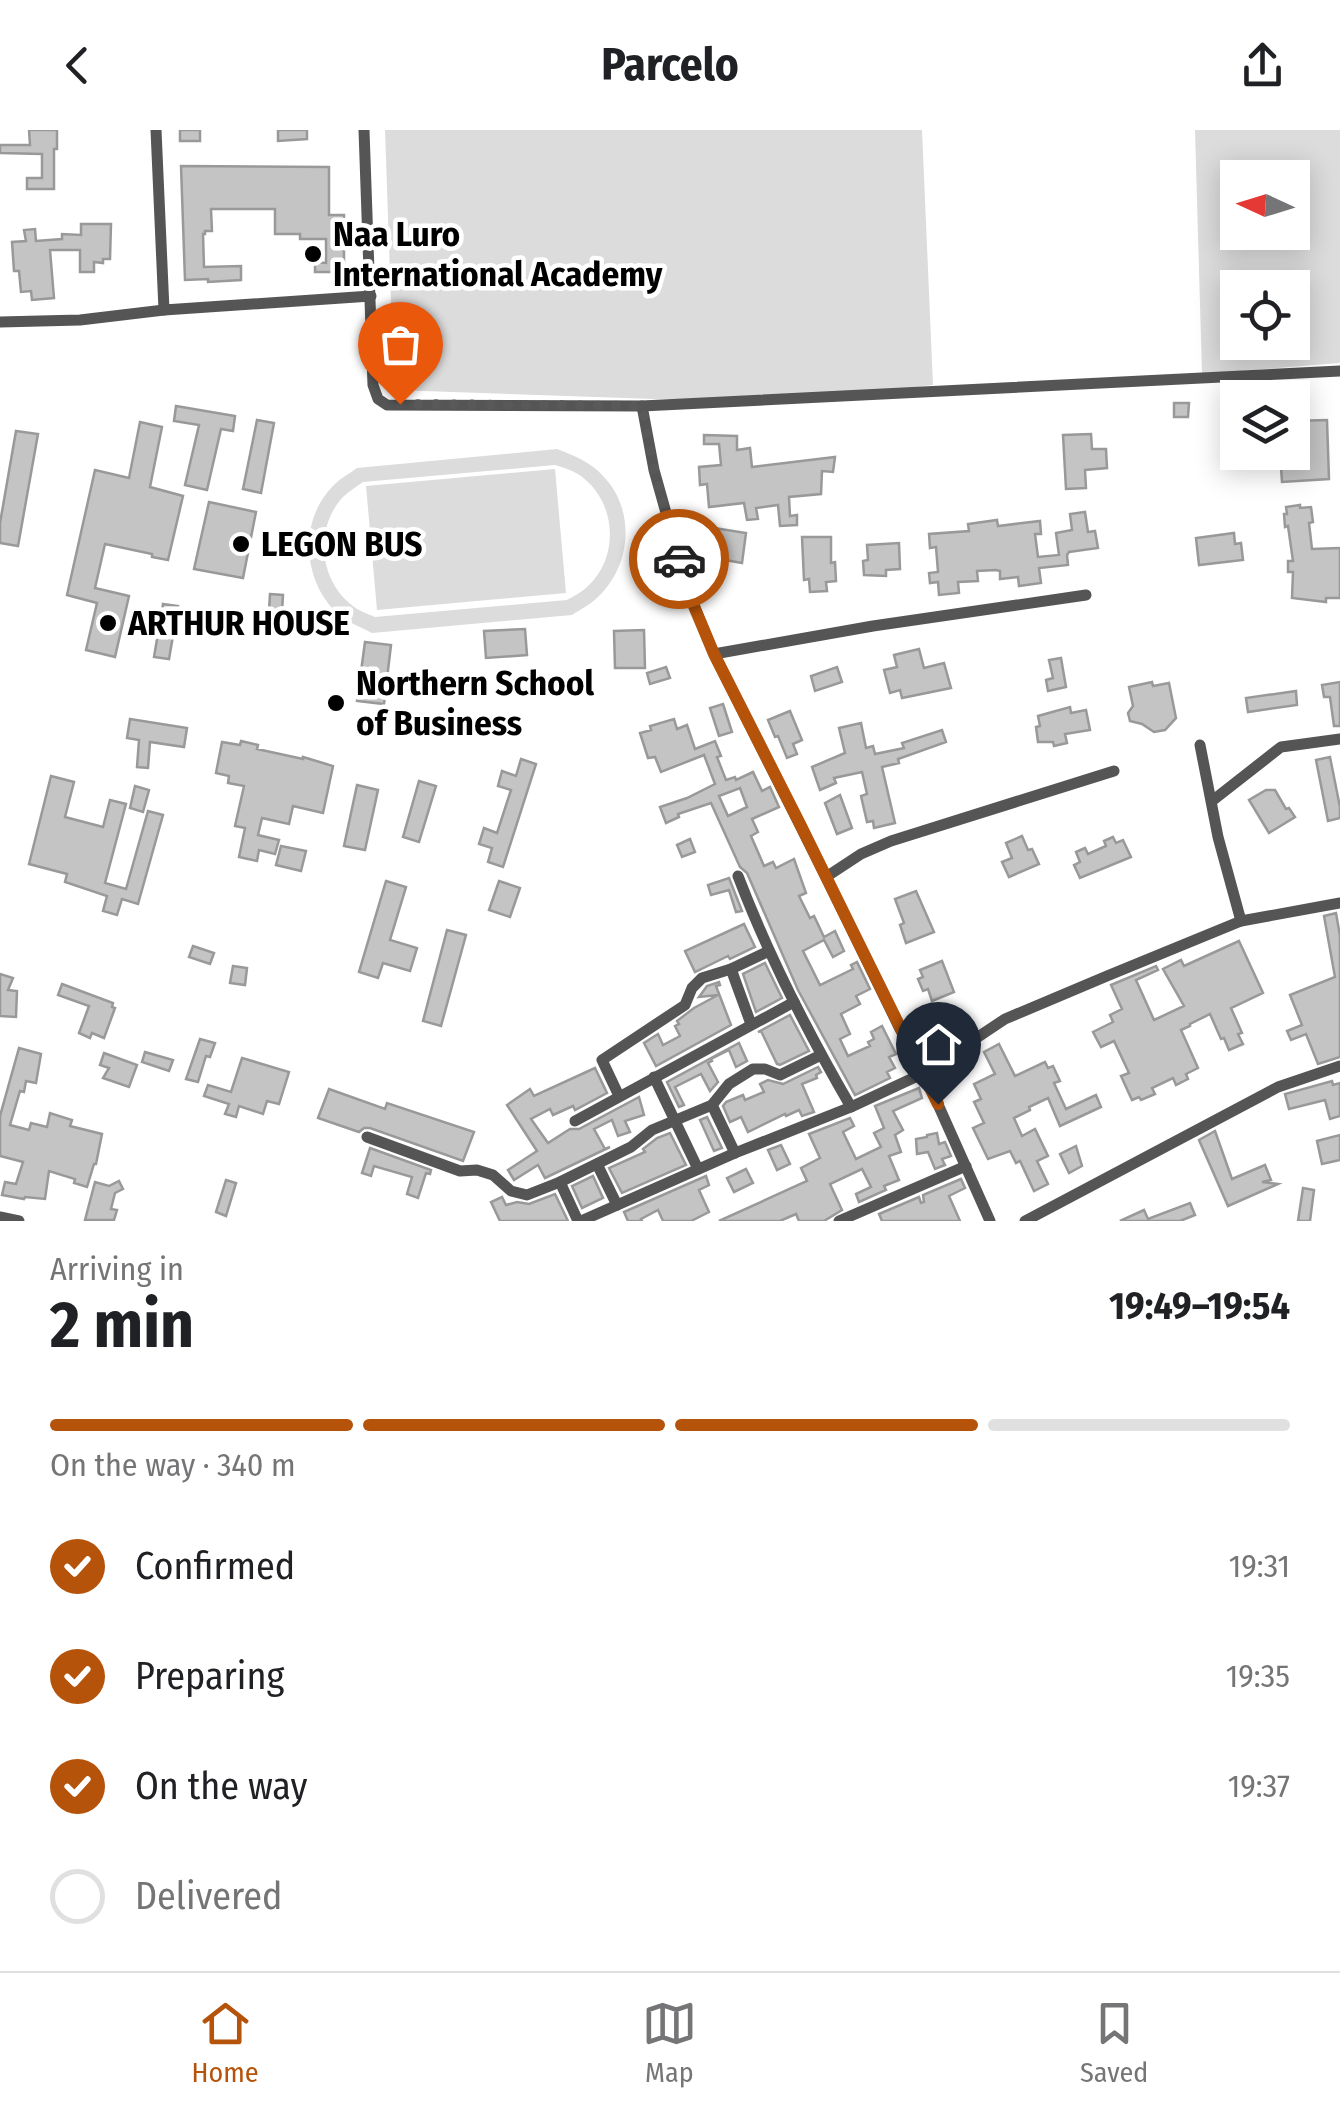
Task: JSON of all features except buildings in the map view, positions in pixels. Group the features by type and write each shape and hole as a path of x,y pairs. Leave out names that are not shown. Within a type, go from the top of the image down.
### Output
{"street":[{"path":"156,130 164,310"},
{"path":"364,130 373,385 378,399 387,404 642,406 1340,371"},
{"path":"0,322 80,320 164,310 370,296"},
{"path":"642,406 654,470 688,592 714,654 924,1073 990,1221"},
{"path":"714,654 1086,595"},
{"path":"1212,801 1281,747 1340,739"},
{"path":"1200,745 1218,837 1242,921"},
{"path":"826,877 860,854 892,841 1114,771"},
{"path":"738,876 794,1002 852,1107"},
{"path":"560,1182 579,1221 924,1073 1006,1019 1242,921 1340,903"},
{"path":"619,1096 602,1060 685,1005 692,988 702,978 769,951"},
{"path":"731,969 751,1024"},
{"path":"575,1121 794,1002"},
{"path":"367,1138 460,1171 477,1170 493,1175 511,1191 527,1195 631,1147 652,1130 712,1105 729,1084 753,1069 780,1075 821,1055"},
{"path":"1026,1221 1278,1087 1340,1066"},
{"path":"654,1076 698,1170"},
{"path":"712,1105 735,1153"},
{"path":"598,1164 617,1205"},
{"path":"839,1221 966,1166"},
{"path":"0,1217 18,1221"}],"shaded area":[{"path":"385,130 922,130 933,385 809,400 394,390"},
{"path":"1195,130 1340,130 1340,363 1202,374"},
{"path":"557,449 599,472 614,491 625,522 623,554 609,584 572,615 372,633 344,619 330,606 313,573 310,555 313,518 321,502 335,484 357,468","holes":["555,465 578,474 591,485 607,512 610,528 606,559 599,573 586,588 567,600 375,617 353,606 333,583 324,554 328,524 343,497 363,482"]},
{"path":"555,469 566,593 377,610 366,486"}],"way so far":[{"path":"400,404 642,406 654,470 679,559"}],"place":[{"name":"Naa Luro International Academy","path":"313,254"},
{"name":"LEGON BUS","path":"241,544"},
{"name":"ARTHUR HOUSE","path":"108,623"},
{"name":"Northern School of Business","path":"336,703"}],"route":[{"path":"679,559 714,654 938,1104"}]}
